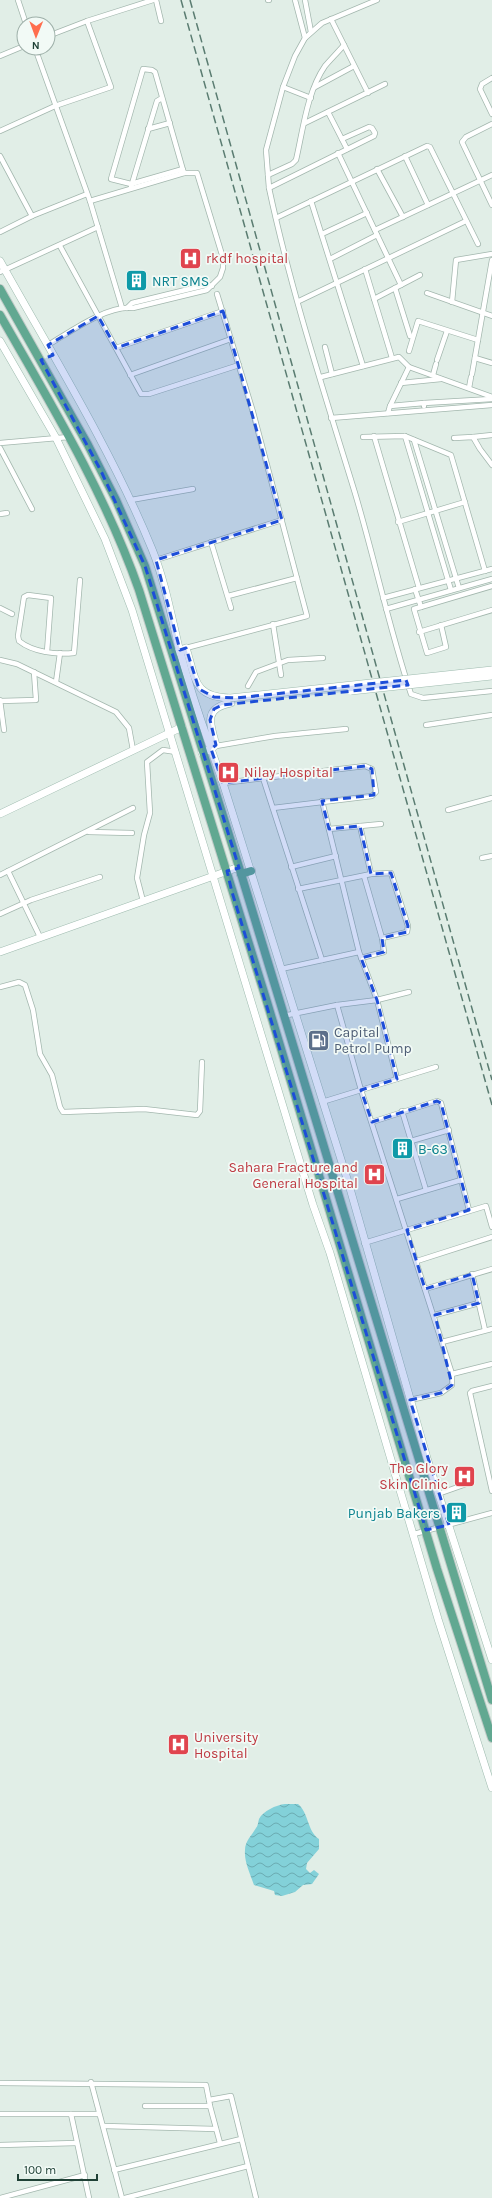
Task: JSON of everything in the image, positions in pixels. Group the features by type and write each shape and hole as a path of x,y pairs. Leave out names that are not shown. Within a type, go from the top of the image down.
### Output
{"main road":[{"path":"0,290 88,445 138,549 240,871 438,1527 492,1700"},
{"path":"0,315 69,437 118,535 128,560 182,727 426,1530 492,1738"},
{"path":"240,871 251,871"}],"street":[{"path":"18,0 23,16"},
{"path":"56,33 87,21 154,0 162,21"},
{"path":"295,0 305,38"},
{"path":"304,0 311,32"},
{"path":"377,0 331,19 311,32 305,38 295,56 283,87 266,150 269,188 298,301 321,377 331,418 355,494 411,694 423,698 492,691"},
{"path":"331,19 368,93"},
{"path":"0,131 55,106 111,87 87,21"},
{"path":"268,175 295,162 311,98 325,67 344,45"},
{"path":"0,56 16,49"},
{"path":"38,56 90,201 124,308"},
{"path":"316,87 354,66"},
{"path":"131,186 113,180 111,177 143,69 155,72 183,171"},
{"path":"492,78 480,87 492,114"},
{"path":"305,123 385,84"},
{"path":"283,87 311,98"},
{"path":"131,186 157,101 162,98"},
{"path":"328,112 347,149"},
{"path":"148,129 170,123"},
{"path":"492,124 466,137 462,142 479,181 492,205"},
{"path":"269,188 374,136 375,133 372,128 342,139"},
{"path":"276,218 429,146 478,244"},
{"path":"338,154 401,285"},
{"path":"0,156 32,216"},
{"path":"405,156 428,205"},
{"path":"378,169 403,217"},
{"path":"48,345 98,316 124,308 132,303 189,292 206,285 212,286 219,280 222,273 223,258 198,175 192,171 183,171 131,186 90,201"},
{"path":"375,230 492,175"},
{"path":"0,232 32,216 87,194"},
{"path":"311,201 363,366"},
{"path":"322,234 367,213"},
{"path":"298,301 466,221"},
{"path":"2,271 60,246 98,227"},
{"path":"330,259 377,235"},
{"path":"60,246 141,394 144,395 239,365"},
{"path":"452,302 456,260 492,254"},
{"path":"469,388 483,313 490,286 492,260"},
{"path":"0,261 2,271 48,345 94,427 131,500 156,560 294,1014 349,1185 364,1243 438,1494 492,1660"},
{"path":"365,269 392,358"},
{"path":"374,299 420,276"},
{"path":"395,288 410,336"},
{"path":"427,293 492,316"},
{"path":"171,655 183,649 272,624 307,616 239,365 217,294"},
{"path":"116,348 223,311"},
{"path":"409,350 418,321 478,340"},
{"path":"433,375 447,331"},
{"path":"130,375 231,339"},
{"path":"0,341 56,438 105,539 132,610 441,1626 492,1788"},
{"path":"325,347 332,374"},
{"path":"40,360 53,355"},
{"path":"321,377 399,357 409,367 469,388 492,398"},
{"path":"475,358 492,364"},
{"path":"388,413 409,367"},
{"path":"401,383 443,379"},
{"path":"390,406 492,398"},
{"path":"424,403 425,410"},
{"path":"331,418 492,405"},
{"path":"454,438 492,435"},
{"path":"374,436 421,607"},
{"path":"405,436 451,590"},
{"path":"363,437 405,436 451,455 485,571"},
{"path":"0,443 69,437"},
{"path":"473,437 492,465"},
{"path":"414,440 459,588"},
{"path":"0,448 32,509"},
{"path":"131,500 193,489"},
{"path":"398,522 465,502"},
{"path":"0,514 7,513"},
{"path":"156,560 282,520"},
{"path":"212,542 231,608"},
{"path":"383,598 492,569"},
{"path":"228,596 297,578"},
{"path":"386,609 492,579"},
{"path":"47,652 51,598 26,595 18,639 33,650 47,652 60,653 72,653 75,650 80,580"},
{"path":"441,625 446,647 429,654 425,652 414,611 421,607 492,586"},
{"path":"0,608 12,614"},
{"path":"419,632 492,610"},
{"path":"272,624 281,675"},
{"path":"183,649 197,684 203,692 214,697 231,701 492,676"},
{"path":"56,682 60,653"},
{"path":"248,686 256,672 288,660 323,658"},
{"path":"0,660 17,664 116,712 129,728 133,750"},
{"path":"213,748 210,720 211,715 214,709 231,701 492,670"},
{"path":"4,730 0,701 36,700 34,672"},
{"path":"426,725 492,715"},
{"path":"0,814 182,727"},
{"path":"202,753 213,748 275,736 346,729"},
{"path":"143,901 138,878 144,835 150,813 147,762 163,750 174,748"},
{"path":"223,783 365,766 372,769 376,787 374,795 273,808"},
{"path":"263,778 322,960"},
{"path":"448,810 492,798"},
{"path":"322,801 359,952 377,1000 397,1078"},
{"path":"0,875 134,808"},
{"path":"329,829 381,824"},
{"path":"360,826 371,874"},
{"path":"88,832 132,833"},
{"path":"291,867 336,856"},
{"path":"482,858 492,856"},
{"path":"8,871 40,937"},
{"path":"0,952 214,877 226,871 240,871"},
{"path":"298,889 341,879 371,874 391,873 408,926 407,932 382,938"},
{"path":"361,958 384,952 382,938 364,876"},
{"path":"0,914 24,903 100,877"},
{"path":"281,969 359,952"},
{"path":"0,987 19,982 25,985 33,1010 40,1054 52,1075 60,1107 63,1112 144,1109 197,1115 200,1111 202,1062"},
{"path":"283,1016 337,1005 377,1000 409,992"},
{"path":"337,1005 361,1090 425,1289 435,1315 452,1374 452,1385 441,1393 410,1400"},
{"path":"322,1102 436,1066"},
{"path":"372,1122 437,1101 441,1103 469,1210"},
{"path":"402,1112 426,1190"},
{"path":"411,1142 449,1130"},
{"path":"397,1199 461,1180"},
{"path":"364,1243 486,1206 492,1227"},
{"path":"417,1261 492,1237"},
{"path":"425,1289 492,1269"},
{"path":"472,1274 485,1330"},
{"path":"435,1315 478,1303"},
{"path":"442,1342 492,1328"},
{"path":"452,1374 492,1364"},
{"path":"492,1386 472,1391 470,1393 492,1491"},
{"path":"438,1494 472,1482"},
{"path":"414,1534 492,1513"},
{"path":"0,2082 91,2082 206,2085 220,2143"},
{"path":"91,2082 99,2114 104,2126 114,2170 123,2198 248,2166"},
{"path":"209,2100 231,2096 256,2198"},
{"path":"145,2106 210,2106"},
{"path":"0,2114 99,2114"},
{"path":"71,2114 90,2198"},
{"path":"104,2126 216,2129"},
{"path":"114,2170 241,2139"},
{"path":"0,2145 77,2143"},
{"path":"0,2198 85,2175"}],"highlighted area":[{"path":"223,311 282,520 156,560 180,650 186,648 199,689 214,697 236,698 406,680 408,685 222,705 214,709 210,720 216,745 211,749 223,783 365,766 372,769 374,795 322,801 329,829 360,826 371,874 391,873 408,926 407,932 382,938 384,952 361,958 377,1000 397,1079 361,1090 372,1122 437,1101 441,1103 469,1210 407,1230 425,1289 472,1274 479,1303 435,1315 452,1385 441,1393 410,1400 449,1525 426,1530 232,892 227,871 239,868 145,566 101,471 41,360 53,355 48,345 98,316 116,348"}],"water":[{"path":"285,1804 298,1804 302,1808 312,1831 319,1839 319,1849 307,1863 306,1869 310,1873 314,1870 319,1874 312,1884 303,1885 295,1892 282,1896 275,1895 274,1891 254,1885 246,1863 245,1847 247,1841 257,1827 259,1819 263,1813"}],"railway":[{"path":"181,0 492,1105"},
{"path":"190,0 492,1080"}],"place":[{"name":"rkdf hospital","path":"191,258"},
{"name":"NRT SMS","path":"136,281"},
{"name":"Nilay Hospital","path":"228,772"},
{"name":"Capital Petrol Pump","path":"318,1040"},
{"name":"B-63","path":"402,1149"},
{"name":"Sahara Fracture and General Hospital","path":"374,1175"},
{"name":"The Glory Skin Clinic","path":"464,1476"},
{"name":"Punjab Bakers","path":"456,1513"},
{"name":"University Hospital","path":"178,1745"}]}
